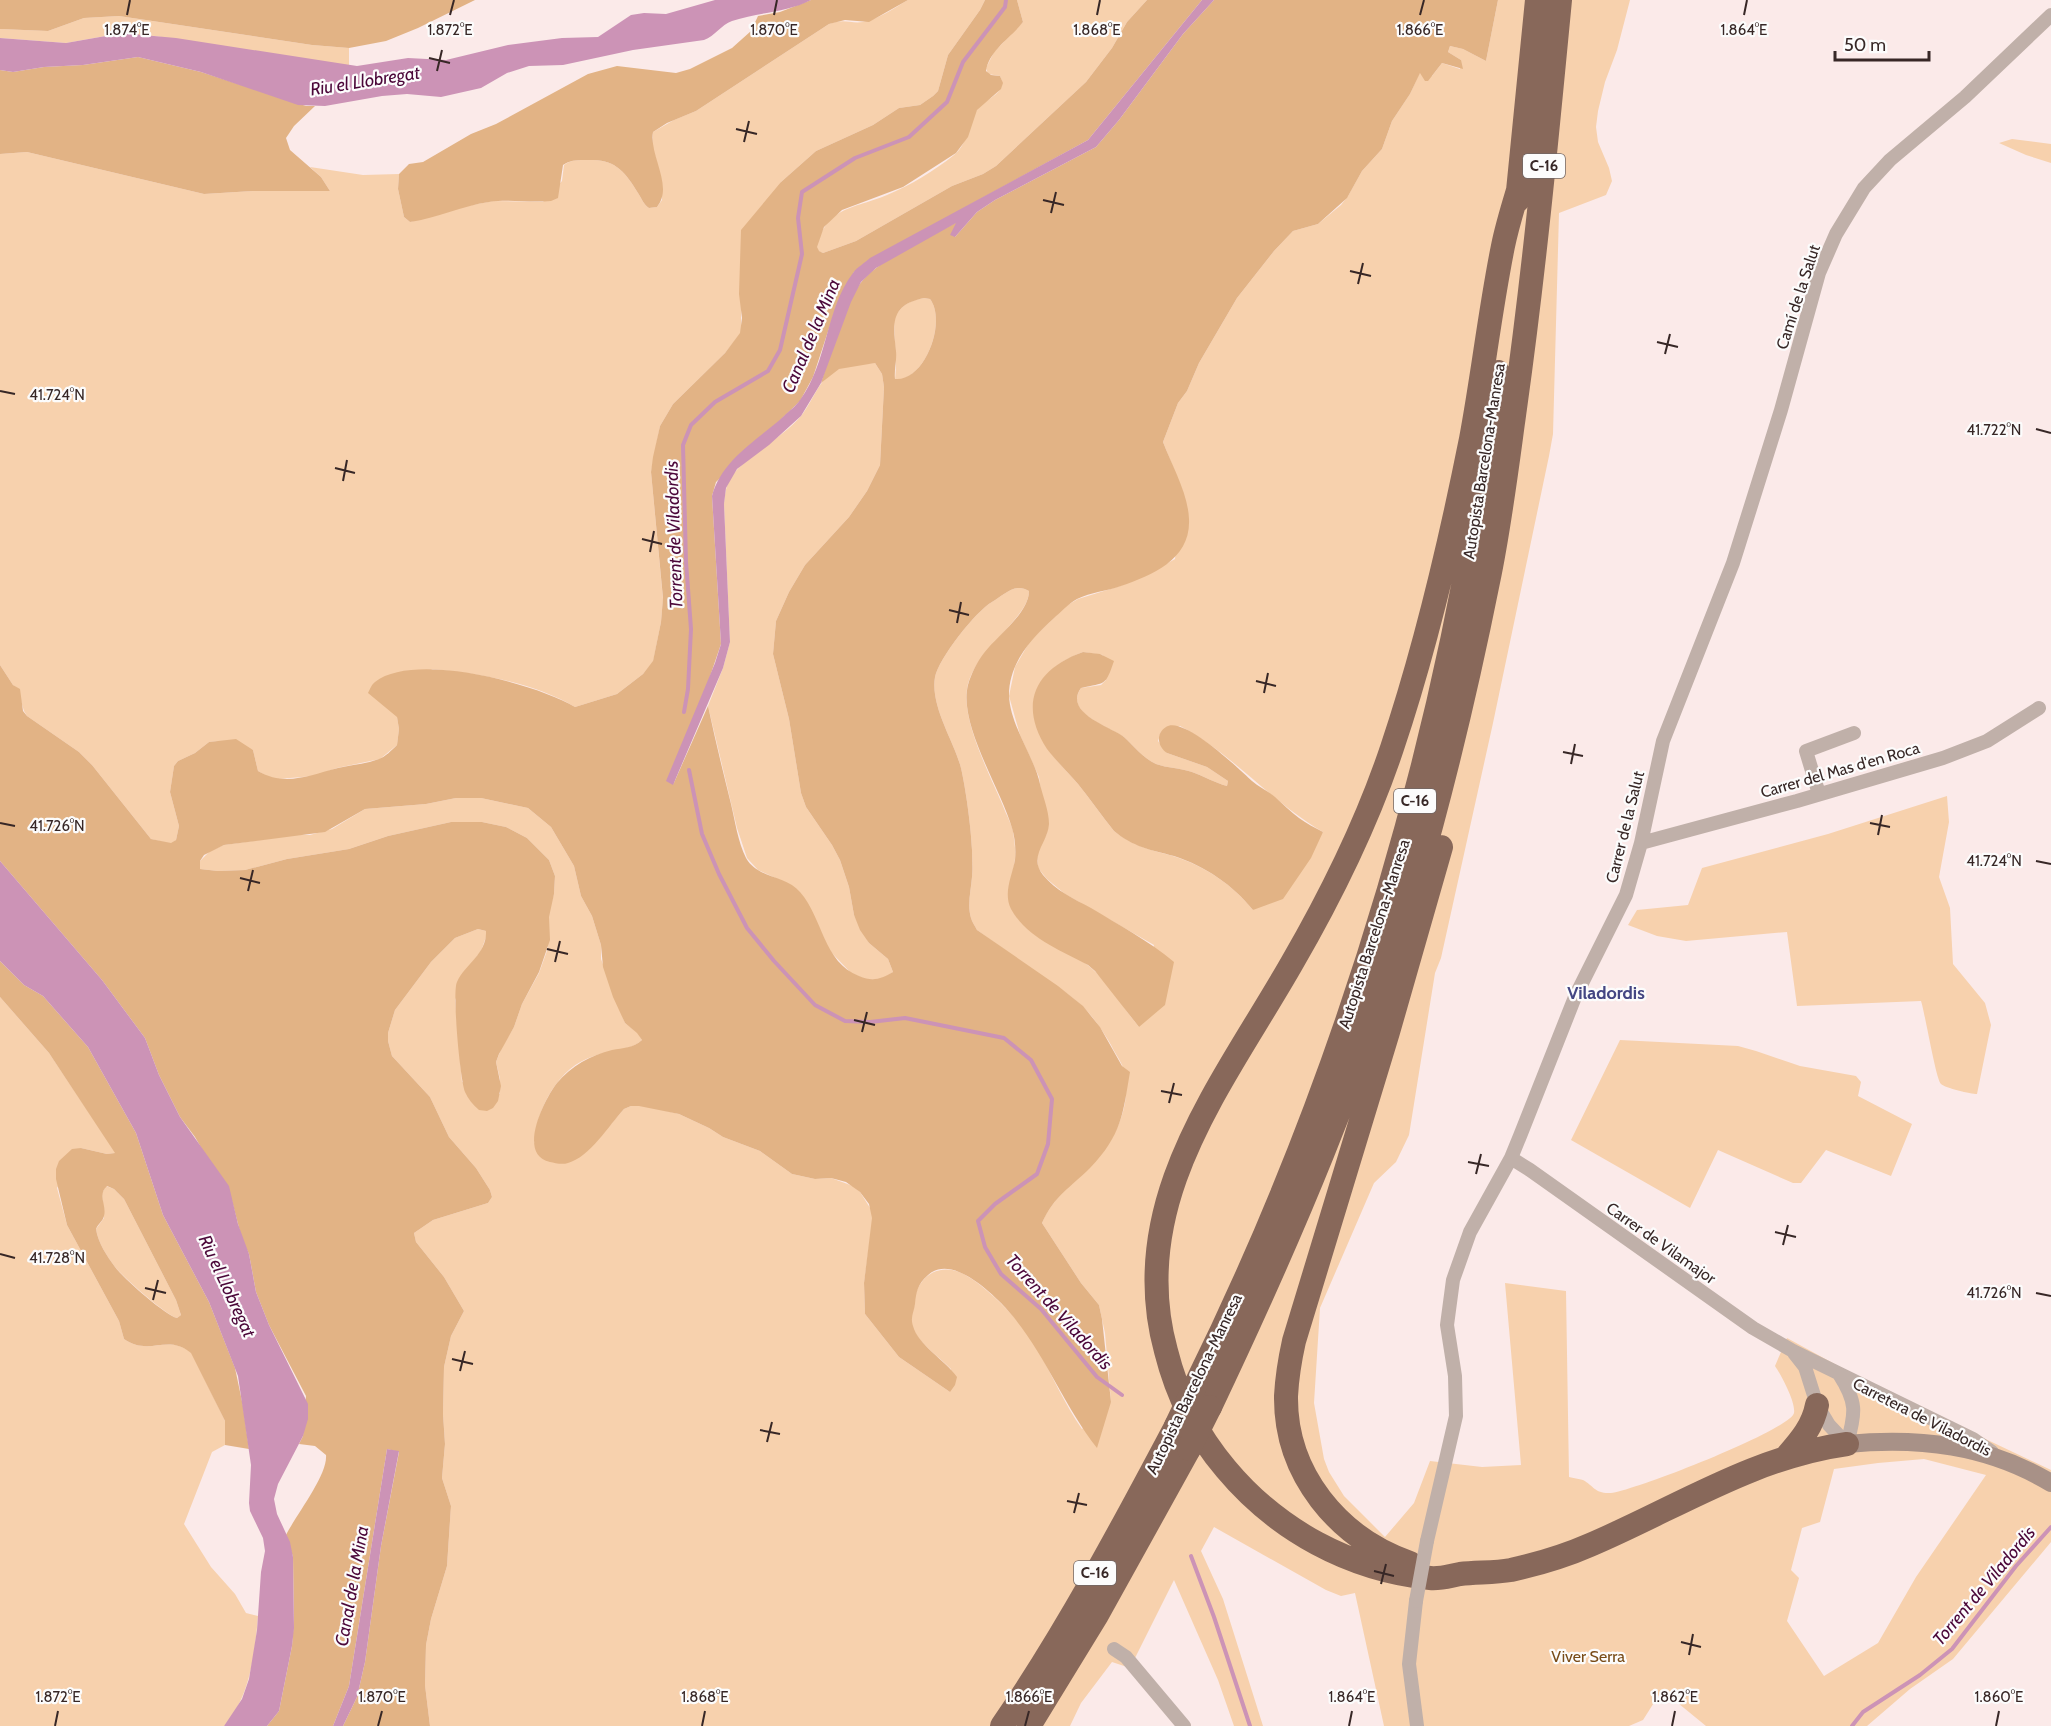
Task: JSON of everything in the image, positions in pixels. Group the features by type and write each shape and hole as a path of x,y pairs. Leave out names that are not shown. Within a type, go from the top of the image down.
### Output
{"highway":[{"name":"Autopista Barcelona-Manresa","path":"1002,1726 1057,1639 1120,1531 1176,1426 1252,1266 1324,1085 1385,907 1419,787 1459,611 1487,458 1504,328 1537,0"},
{"name":"Autopista Barcelona-Manresa","path":"1029,1726 1097,1615 1189,1449 1272,1274 1323,1151 1382,987 1406,912 1440,793 1489,579 1526,331 1560,0"},
{"path":"1519,187 1503,245 1472,436 1446,557 1420,659 1393,747 1370,809 1330,895 1277,989 1215,1091 1186,1147 1166,1204 1158,1260 1159,1318 1175,1382 1191,1419 1217,1459 1260,1506 1288,1526 1336,1553 1364,1564 1429,1578 1510,1570 1548,1560 1587,1546 1753,1468 1822,1447 1847,1444"},
{"path":"1458,1574 1448,1569 1410,1563 1390,1556 1369,1545 1337,1520 1315,1492 1297,1454 1288,1418 1287,1387 1294,1341 1427,902 1459,777 1495,602 1517,465 1526,331"},
{"path":"1787,1456 1810,1426 1817,1405"}],"street":[{"name":"Camí de la Salut","path":"1733,563 1781,410 1819,273 1851,206 1890,160 1965,97 2051,15"},
{"name":"Carrer de la Salut","path":"1417,1726 1409,1664 1416,1601 1427,1541 1456,1416 1455,1376 1447,1325 1453,1280 1470,1232 1511,1158 1575,997 1626,895 1641,843 1663,741 1733,563"},
{"name":"Carrer del Mas d'en Roca","path":"1641,843 1943,758 1987,741 2039,708"},
{"path":"1819,794 1806,751 1854,733"},
{"name":"Carrer de Vilamajor","path":"1511,1158 1753,1328 1793,1351"},
{"path":"1793,1351 1805,1367 1817,1405 1829,1425 1847,1444"},
{"name":"Carretera de Viladordis","path":"1793,1351 1973,1439 2002,1459 2051,1483"},
{"path":"1839,1374 1853,1398 1855,1412 1847,1444"},
{"path":"1847,1444 1882,1440 1938,1443 2002,1459"},
{"path":"1114,1649 1126,1657 1184,1726"}],"green space":[{"path":"908,0 985,0 948,55 938,91 933,96 920,105 899,108 873,125 816,151 781,182 741,310 741,333 725,353 673,404 660,426 651,472 663,599 653,662 643,674 617,694 575,707 559,698 506,680 432,669 397,717 399,729 397,745 380,759 337,768 314,776 278,779 268,777 258,771 253,750 220,741 209,742 195,753 178,761 174,766 170,792 179,826 176,840 171,844 151,839 79,752 27,716 17,688 0,665 0,154 27,152 204,194 253,191 330,191 321,177 310,167 363,175 399,174 398,189 404,217 410,222 457,208 493,201 543,202 562,181 564,165 576,160 599,160 619,169 649,208 657,207 662,200 662,184 653,148 653,132 696,111 829,24 839,21 869,21"},
{"path":"1017,0 1147,0 1127,22 1112,48 1086,82 996,166 983,174 952,186 856,241 823,253 816,250 826,225 842,211 887,195 913,182 938,167 959,150 979,107 996,94 1001,86 1000,76 988,74 986,68 994,52 1023,22"},
{"name":"Viver Serra","path":"1498,0 1630,0 1617,50 1605,82 1596,127 1598,142 1612,181 1606,195 1559,213 1553,434 1493,723 1441,958 1435,973 1409,1135 1396,1162 1374,1183 1320,1308 1314,1403 1324,1459 1344,1496 1385,1537 1414,1503 1430,1461 1482,1467 1521,1465 1505,1283 1566,1291 1569,1477 1583,1480 1598,1491 1611,1493 1649,1482 1710,1459 1786,1421 1794,1413 1793,1402 1775,1366 1787,1338 1884,1391 2051,1470 2051,1542 1953,1659 1910,1689 1867,1726 1706,1726 1662,1690 1643,1720 1629,1726 1384,1726 1355,1593 1341,1596 1326,1590 1214,1527 1201,1551 1223,1599 1263,1726 1234,1726 1218,1680 1174,1580 1130,1668 1112,1662 1081,1703 1070,1726 430,1726 425,1685 426,1645 431,1619 447,1566 451,1506 442,1478 445,1444 444,1367 451,1336 464,1311 444,1277 416,1242 414,1233 433,1220 488,1203 492,1197 476,1168 449,1137 430,1097 392,1056 388,1033 395,1010 431,962 455,938 478,929 486,931 481,951 471,964 455,1000 462,1082 500,1094 500,1079 496,1062 514,1027 522,1004 539,973 548,948 549,909 554,894 555,876 549,860 527,838 506,827 482,822 451,822 388,836 349,849 287,859 245,870 200,869 200,861 210,851 224,845 294,835 310,835 332,829 365,809 426,804 456,798 481,798 528,808 551,827 574,866 581,896 592,916 601,945 601,959 625,1023 638,1033 642,1040 625,1049 581,1061 570,1069 560,1079 545,1103 534,1143 594,1143 624,1109 631,1106 647,1106 679,1114 723,1137 760,1151 792,1174 815,1179 831,1178 853,1186 860,1192 872,1211 864,1283 865,1314 899,1357 950,1392 951,1369 920,1340 913,1329 911,1320 915,1295 924,1279 937,1271 959,1272 977,1282 1006,1308 1023,1328 1037,1348 1082,1429 1111,1402 1105,1333 1099,1305 1081,1283 1042,1223 1048,1211 1064,1191 1092,1164 1109,1143 1122,1116 1126,1095 1125,1075 1121,1062 1108,1040 1085,1009 977,930 972,921 969,903 972,850 966,798 958,758 936,700 935,677 951,647 985,607 1014,589 1029,591 1027,602 1020,613 979,661 971,675 967,689 969,717 973,732 1013,831 1015,856 1010,902 1016,916 1034,934 1072,954 1090,967 1110,988 1139,1027 1154,945 1065,894 1038,868 1037,853 1047,833 1039,777 1020,735 1009,696 1015,667 1030,641 1066,606 1078,599 1120,586 1148,574 1175,559 1183,492 1163,442 1178,403 1187,391 1199,363 1237,298 1293,231 1318,224 1341,205 1362,171 1382,149 1392,121 1410,94 1420,72 1432,76 1442,63 1460,69 1461,60 1448,52 1450,46 1463,49 1486,61","holes":["1083,652 1103,655 1106,680 1101,685 1081,688 1077,697 1078,705 1090,718 1124,737 1156,764 1188,771 1227,786 1228,781 1207,767 1167,753 1158,741 1161,732 1180,726 1217,750 1286,807 1323,832 1253,910 1237,892 1218,877 1185,860 1135,844 1114,831 1048,749 1039,733 1035,718 1034,703 1037,690 1054,668","1924,1459 1986,1475 1916,1577 1878,1643 1824,1676 1787,1621 1799,1578 1791,1570 1802,1528 1820,1522 1834,1469"]},
{"path":"119,16 312,45 349,48 349,66 155,36 117,34 66,43 0,38 0,29 48,31 84,18"},
{"path":"2012,139 2051,144 2051,163 1999,143"},
{"path":"924,298 930,299 935,309 936,321 930,348 916,371 906,378 895,380 894,320 906,305"},
{"path":"875,363 882,374 884,387 880,465 867,491 849,517 805,565 789,592 776,621 773,654 789,719 801,793 806,807 840,860 849,887 854,915 869,943 888,959 893,972 881,980 865,979 851,973 829,950 823,936 786,883 758,870 747,858 737,828 708,706 723,668 730,642 724,504 729,480 746,461 785,432 801,416 821,384 831,373 847,366"},
{"path":"1947,796 1949,822 1939,877 1950,908 1953,964 1985,1003 1991,1025 1977,1094 1941,1084 1936,1071 1921,1001 1797,1006 1787,932 1686,941 1657,936 1628,925 1637,910 1688,905 1702,868 1828,834"},
{"path":"0,997 49,1053 116,1153 107,1154 81,1148 57,1188 67,1225 119,1321 124,1339 142,1346 174,1345 183,1347 192,1353 225,1421 225,1445 212,1452 184,1524 211,1567 235,1594 246,1613 258,1616 250,1674 240,1702 224,1726 0,1726"},
{"path":"1620,1040 1738,1046 1800,1066 1856,1076 1861,1082 1858,1096 1912,1124 1891,1176 1826,1150 1801,1183 1793,1183 1718,1150 1690,1208 1571,1140"},
{"path":"106,1186 114,1189 124,1199 176,1300 181,1315 177,1318 127,1279 115,1267 103,1249 96,1229 104,1218 102,1193"}],"shaded area":[{"path":"0,0 475,0 386,41 349,48 312,45 119,16 84,18 48,31 0,29"},
{"path":"811,0 908,0 869,22 845,20 829,24 696,111 667,123 653,132 654,151 663,190 662,199 657,207 649,208 629,179 613,165 599,160 580,160 563,165 558,198 551,201 497,201 410,222 404,217 398,189 399,174 409,164 423,162 471,134 496,124 588,74 617,66 676,73 690,69 732,48 751,31 758,16 780,12"},
{"path":"985,0 1017,0 1023,22 996,50 988,64 986,71 991,75 1000,76 1003,83 1001,89 977,110 968,137 956,153 903,187 842,210 824,227 817,247 819,251 823,253 856,241 952,186 983,174 996,166 1086,82 1112,48 1127,22 1147,0 1202,0 1088,140 854,272 837,304 813,377 800,401 716,482 712,496 721,644 673,785 708,706 737,831 746,858 758,870 787,882 800,892 808,902 838,961 859,976 869,979 881,978 893,972 888,959 869,943 860,930 840,860 806,807 801,793 789,719 773,654 776,621 789,592 805,565 849,517 867,491 880,465 884,387 882,374 875,363 839,369 821,383 839,329 857,289 872,271 895,255 957,222 955,237 977,212 995,200 1096,147 1183,34 1214,0 1498,0 1486,61 1463,49 1450,46 1448,52 1461,60 1463,69 1442,63 1428,81 1425,81 1420,73 1410,94 1392,121 1382,149 1362,171 1347,198 1318,224 1293,231 1274,251 1237,298 1199,363 1187,391 1178,403 1163,442 1183,490 1188,509 1188,533 1177,555 1157,571 1145,577 1116,588 1093,593 1071,603 1029,643 1013,672 1010,683 1010,707 1037,773 1049,819 1048,831 1038,856 1039,868 1059,890 1134,934 1174,962 1165,1005 1139,1027 1095,971 1035,936 1018,919 1009,903 1008,891 1015,860 1014,835 969,718 968,685 981,657 1024,608 1029,591 1014,589 985,607 951,647 935,677 934,688 939,711 961,768 971,831 972,874 969,908 971,918 977,930 1083,1006 1100,1027 1122,1066 1130,1072 1123,1112 1109,1145 1090,1168 1063,1192 1042,1223 1081,1283 1099,1305 1111,1402 1097,1448 1015,1319 1001,1303 967,1276 946,1269 936,1270 927,1276 918,1288 912,1317 913,1326 920,1340 957,1377 950,1392 899,1357 865,1314 864,1283 872,1218 869,1204 860,1192 846,1182 792,1174 760,1151 723,1137 679,1114 639,1106 624,1109 599,1140 576,1160 561,1164 540,1157 535,1149 536,1126 546,1101 557,1083 575,1066 589,1058 631,1046 642,1040 625,1023 613,997 603,967 601,945 592,916 581,896 574,866 551,827 528,808 481,798 456,798 426,804 365,809 325,832 224,845 204,855 200,861 200,869 245,870 287,859 349,849 388,836 451,822 482,822 506,827 527,838 549,860 555,876 549,917 550,940 539,972 496,1062 501,1086 498,1101 493,1108 487,1111 479,1110 465,1092 456,1018 457,982 480,952 486,931 478,929 455,938 431,962 395,1010 388,1033 392,1056 430,1097 449,1137 476,1168 492,1197 488,1203 433,1220 414,1233 416,1242 444,1277 464,1311 451,1336 444,1367 445,1444 442,1478 451,1506 447,1566 431,1619 426,1645 425,1685 430,1726 343,1726 357,1697 365,1662 381,1546 399,1452 387,1449 349,1686 333,1726 267,1726 279,1711 292,1646 293,1557 286,1535 317,1484 326,1455 315,1446 299,1444 303,1436 306,1396 269,1325 256,1292 249,1254 242,1239 232,1201 195,1137 180,1117 159,1075 145,1038 102,980 0,861 0,665 13,685 20,689 23,711 27,716 79,752 151,839 171,843 176,840 179,826 170,792 174,766 178,761 195,753 209,742 236,739 253,750 258,771 268,776 288,779 364,763 386,755 397,745 399,729 397,717 368,693 375,682 393,673 446,670 475,674 533,689 575,707 617,694 643,674 653,661 661,622 663,598 651,472 660,426 673,404 725,353 740,333 742,318 739,294 741,230 781,182 816,151 873,125 899,108 920,105 933,96 938,91 948,55","holes":["930,299 935,309 936,321 930,348 916,371 906,377 895,379 894,332 899,310 913,301"]},
{"path":"138,57 201,72 306,106 315,106 294,126 286,138 290,150 321,177 330,191 253,191 204,194 27,152 0,154 0,70 13,72"},
{"path":"1083,652 1100,654 1114,661 1104,682 1081,688 1077,697 1078,705 1091,718 1124,737 1156,764 1188,771 1227,786 1228,781 1207,767 1167,753 1162,747 1159,737 1166,727 1174,725 1185,729 1224,755 1252,781 1299,818 1323,832 1311,858 1283,899 1253,910 1237,892 1207,871 1185,860 1128,841 1114,831 1078,784 1047,749 1038,733 1034,717 1033,703 1036,690 1053,668 1066,659"},
{"path":"0,961 24,985 43,996 88,1047 136,1133 163,1215 209,1302 235,1368 249,1449 225,1445 225,1421 191,1353 174,1345 142,1346 124,1339 119,1321 67,1225 56,1179 59,1161 72,1149 81,1148 107,1154 115,1153 49,1053 0,997","holes":["107,1186 114,1189 124,1199 176,1300 181,1315 177,1318 154,1303 126,1279 115,1267 101,1244 96,1229 105,1212 102,1197"]}],"water":[{"name":"Riu el Llobregat","path":"715,0 811,0 792,8 732,21 704,40 633,50 563,65 529,66 507,73 481,88 441,97 407,94 325,106 298,105 201,72 138,57 13,72 0,70 0,38 66,43 117,34 176,38 357,66 408,58 446,60 508,45 562,38 598,37 631,15 666,14"},
{"path":"1202,0 1214,0 1183,34 1096,147 995,200 977,212 955,237 950,235 956,223 876,268 861,282 851,302 821,383 801,416 769,445 737,469 726,488 724,504 730,642 723,668 673,785 666,781 721,644 712,496 717,483 732,461 800,400 816,369 837,303 853,273 870,258 1088,140"},
{"name":"Riu el Llobregat","path":"0,861 102,980 145,1038 159,1075 180,1117 229,1186 238,1224 249,1254 256,1292 269,1325 308,1404 308,1419 303,1436 278,1484 274,1499 277,1514 290,1542 293,1557 294,1628 279,1711 267,1726 224,1726 242,1699 249,1679 257,1630 261,1572 265,1551 263,1538 250,1511 251,1465 238,1376 209,1302 163,1215 136,1133 88,1047 43,996 24,985 0,961"},
{"path":"387,1449 399,1451 381,1546 365,1662 357,1697 343,1726 333,1726 349,1686"}],"waterway":[{"name":"Torrent de Viladordis","path":"684,712 688,689 691,629 686,562 683,445 691,425 715,402 768,371 780,350 802,254 798,218 802,192 855,158 909,137 947,102 963,62 1005,7 1006,0"},
{"name":"Torrent de Viladordis","path":"689,770 702,834 719,874 747,928 815,1005 845,1021 870,1022 905,1018 1004,1038 1031,1060 1052,1099 1048,1144 1037,1174 995,1204 978,1221 985,1247 1001,1274 1041,1309 1097,1377 1122,1395"},
{"name":"Torrent de Viladordis","path":"1852,1726 1863,1712 1920,1675 1952,1649 2016,1566 2051,1527"},
{"name":"Torrent de Viladordis","path":"1191,1556 1250,1726"}],"district":[{"name":"Viladordis","path":"1606,993"}],"water label":[{"name":"Canal de la Mina","path":"811,336"},
{"name":"Canal de la Mina","path":"352,1586"}]}
